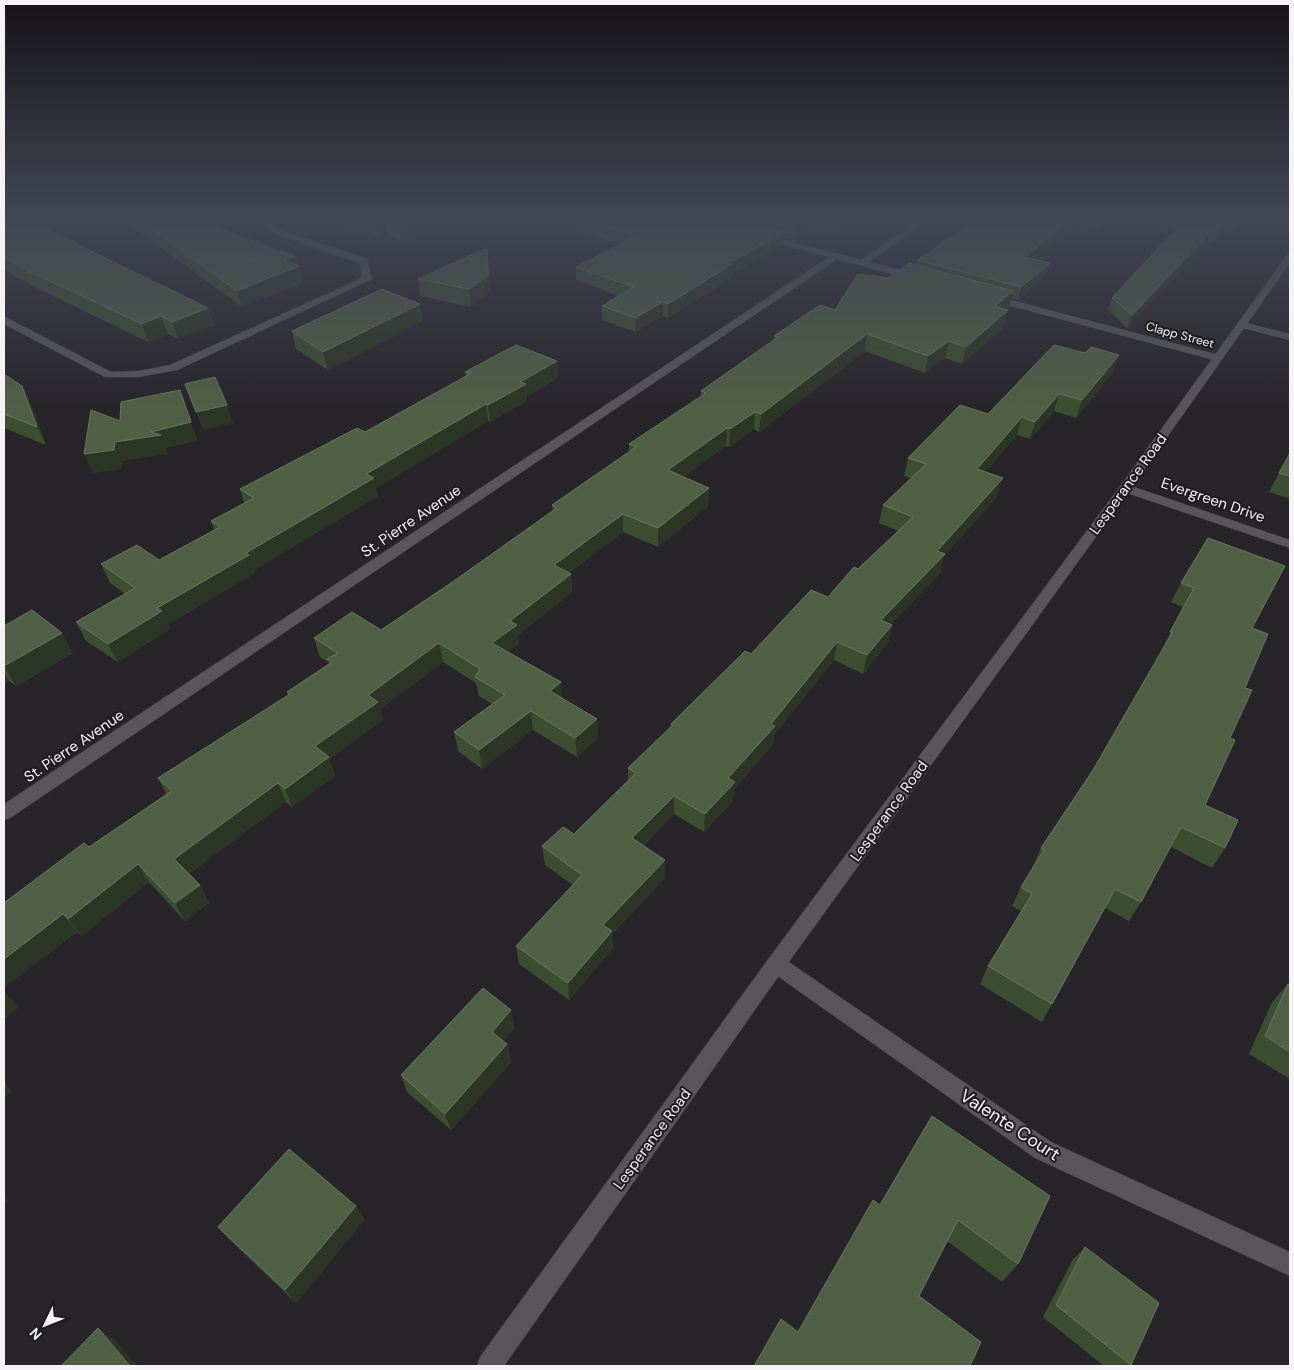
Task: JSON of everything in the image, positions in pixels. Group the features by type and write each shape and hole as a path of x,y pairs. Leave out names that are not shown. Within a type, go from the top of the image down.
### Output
{"street":[{"path":"4,320 108,374 138,374 173,368 358,283"},
{"name":"St. Pierre Avenue","path":"4,812 796,283"},
{"name":"Lesperance Road","path":"489,1366 776,964 1125,488 1272,283"},
{"name":"Clapp Street","path":"983,295 1218,358"},
{"path":"1242,325 1290,337"},
{"name":"Evergreen Drive","path":"1125,488 1290,544"},
{"name":"Valente Court","path":"776,964 1043,1150 1290,1264"}],"building":[{"path":"54,283 156,283 208,308 172,322 161,316 142,324"},
{"path":"226,283 257,283 237,291"},
{"path":"438,283 477,283 469,289"},
{"path":"622,283 702,283 668,304 663,302 635,318 602,306 634,287"},
{"path":"852,283 983,283 1013,291 995,306 1008,310 966,347 949,341 928,356 867,334 761,414 755,412 730,429 727,428 668,470 709,488 658,528 623,514 554,565 571,574 510,621 517,625 492,643 561,682 550,691 597,719 575,738 531,711 479,750 454,732 505,695 475,677 480,669 439,643 368,695 378,702 315,746 329,757 285,789 278,783 174,859 200,885 175,903 138,864 68,919 63,914 4,959 4,903 84,843 89,847 172,791 158,778 290,694 287,692 332,662 327,659 338,653 314,638 352,612 381,630 557,508 552,505 636,447 629,444 706,393 701,391 778,337 774,336 820,305 835,310"},
{"path":"1005,283 1026,283 1021,287"},
{"path":"1126,283 1163,283 1132,315 1112,298"},
{"path":"382,289 420,304 323,352 292,331"},
{"path":"516,345 557,361 520,382 526,384 488,405 486,404 366,474 374,478 246,553 249,555 157,608 162,611 108,644 76,622 135,588 101,564 137,545 159,560 220,527 211,521 254,498 240,489 357,428 365,432 470,374 465,372"},
{"path":"1054,345 1085,353 1091,347 1119,355 1082,400 1059,394 1035,422 1022,417 977,469 1003,478 937,551 945,554 881,620 892,625 867,655 837,642 771,724 775,726 728,778 735,782 705,814 674,796 632,838 665,860 603,925 612,931 568,983 516,946 582,875 542,846 563,827 574,834 636,773 628,768 745,651 751,654 811,590 828,597 854,567 858,569 913,517 883,505 926,464 908,458 960,405 988,414"},
{"path":"4,374 22,386 37,427 4,414"},
{"path":"215,377 227,405 196,412 185,384"},
{"path":"180,390 191,422 151,432 161,435 115,442 114,450 84,454 91,410 120,421 121,402"},
{"path":"1290,453 1290,476 1279,473"},
{"path":"1208,538 1285,566 1252,628 1268,634 1245,688 1252,690 1230,738 1235,740 1205,805 1238,820 1225,848 1181,827 1141,902 1115,889 1052,1004 988,966 1032,894 1021,887 1044,850 1041,848 1093,770 1172,633 1170,632 1194,588 1181,583"},
{"path":"32,610 62,633 4,666 4,626"},
{"path":"1288,984 1290,985 1290,1052 1265,1036"},
{"path":"483,988 511,1010 492,1032 507,1044 445,1114 401,1075"},
{"path":"932,1116 1050,1196 1018,1264 958,1220 919,1296 981,1342 970,1366 754,1366 781,1319 798,1332 873,1200 880,1205"},
{"path":"289,1149 356,1206 285,1290 218,1227"},
{"path":"1085,1247 1159,1303 1131,1365 1056,1305"},
{"path":"98,1328 130,1366 61,1366"}]}
